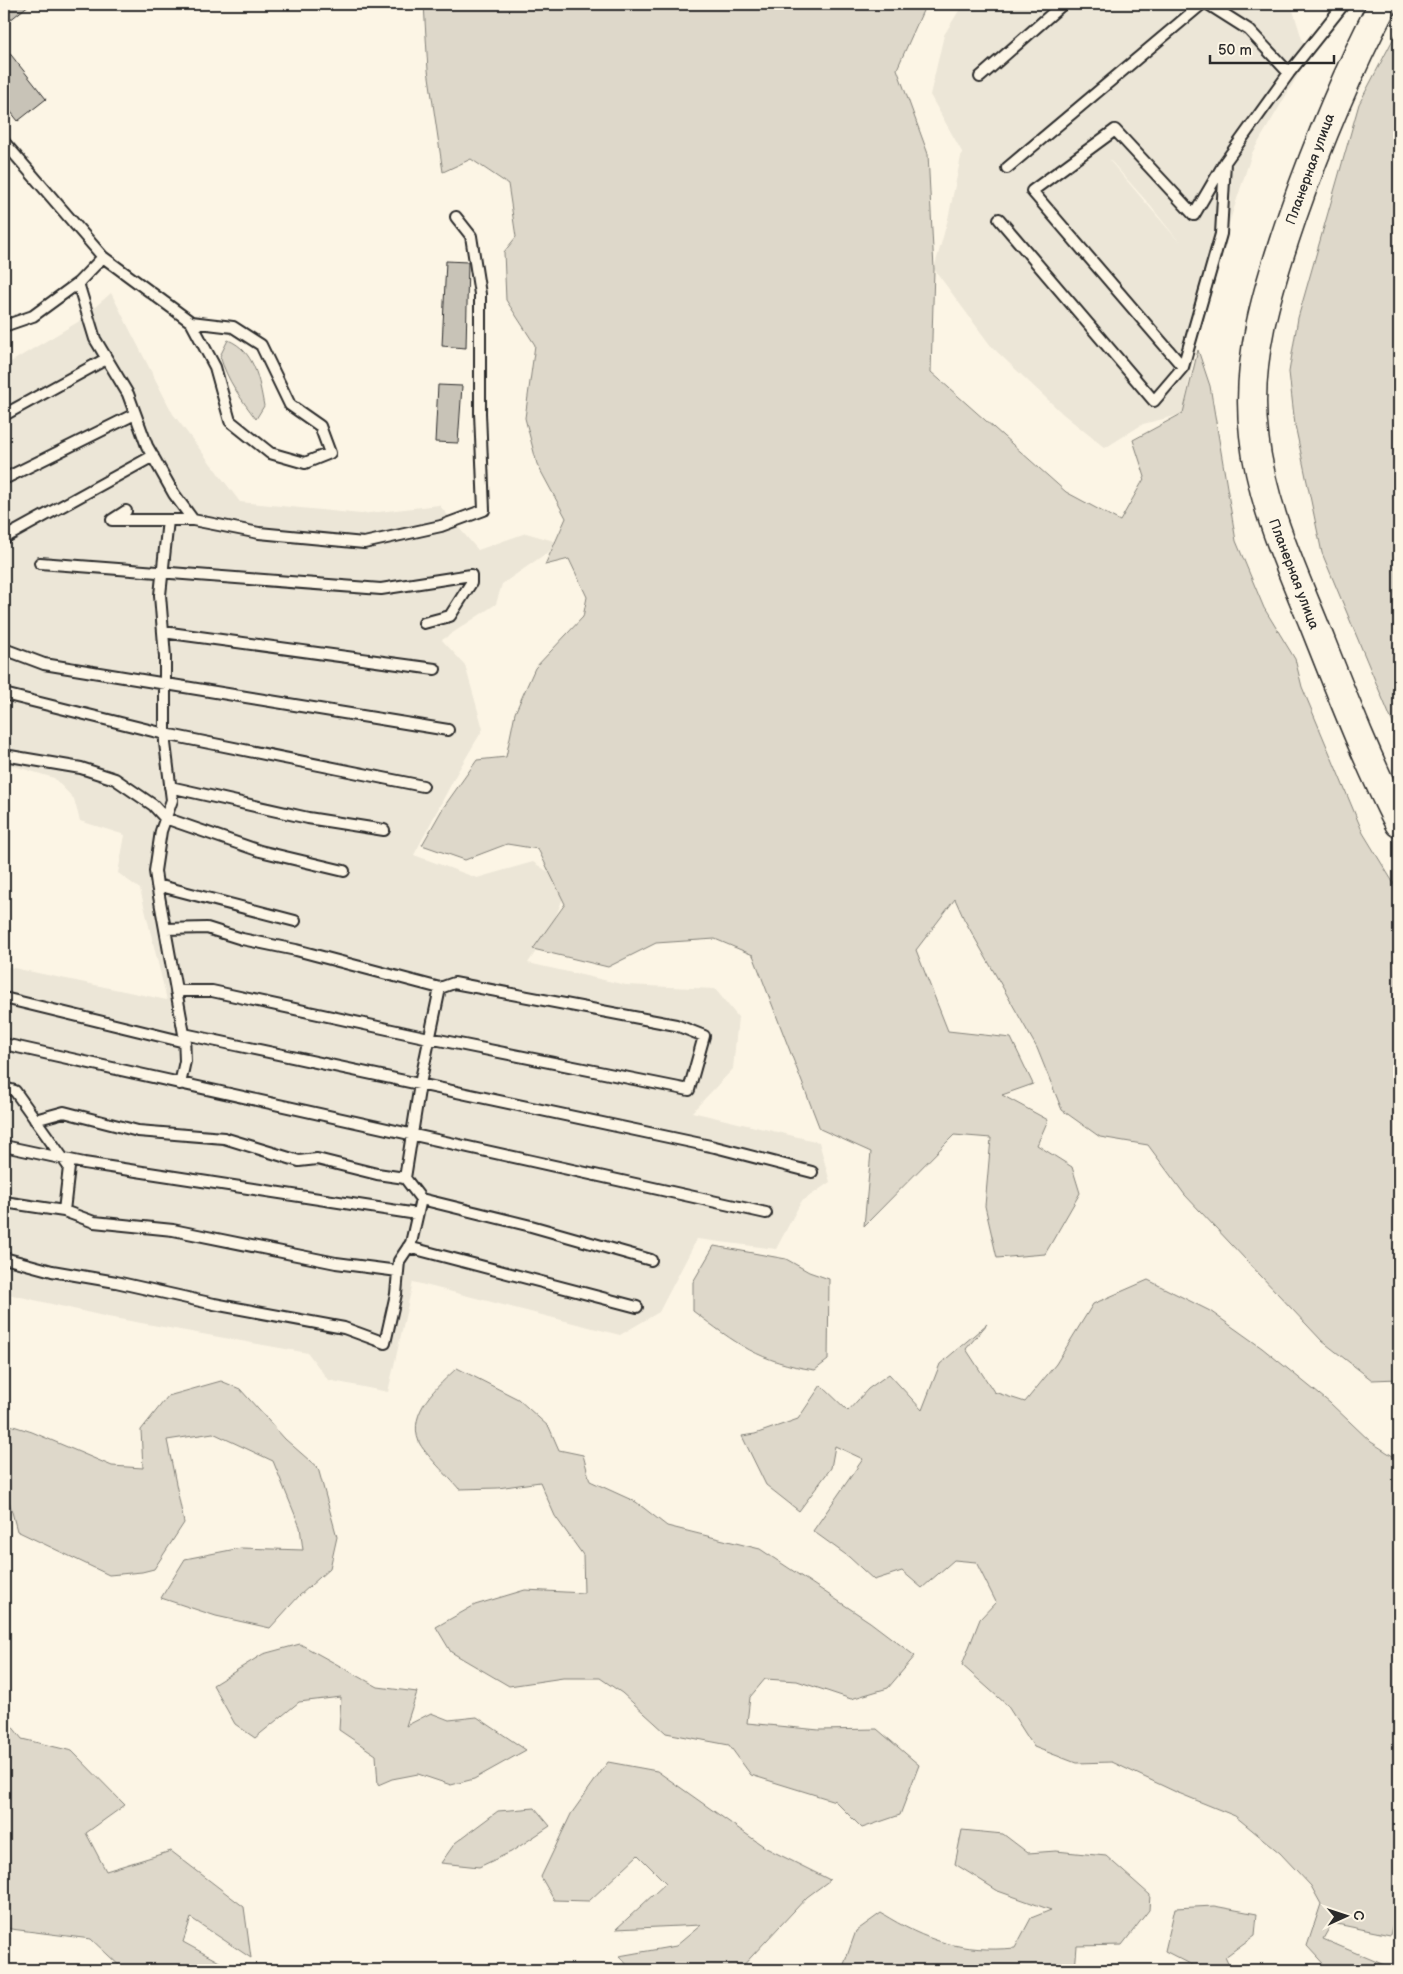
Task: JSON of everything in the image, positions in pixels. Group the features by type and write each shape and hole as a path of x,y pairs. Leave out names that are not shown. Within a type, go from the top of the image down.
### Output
{"main road":[{"name":"Планерная улица","path":"1383,4 1346,77 1320,140 1270,281 1259,329 1252,401 1254,434 1260,472 1275,530 1366,754 1399,823"}],"lane":[{"path":"980,77 1063,4"},
{"path":"1007,168 1202,4"},
{"path":"1208,4 1249,30 1289,73"},
{"path":"1183,367 1032,191 1115,130 1194,215 1225,162 1289,73 1344,4"},
{"path":"4,142 102,257 191,322 215,367 230,421 270,453 306,463 330,453 320,426 290,405 261,346 233,327 191,322"},
{"path":"999,220 1154,401 1183,367 1221,234 1225,162"},
{"path":"126,511 112,520 193,520 259,533 364,543 441,526 484,510 480,413 480,294 471,236 456,217"},
{"path":"4,326 33,316 78,283 102,257"},
{"path":"78,283 96,338 106,359 128,394 153,456 174,494 193,520"},
{"path":"4,415 106,359"},
{"path":"4,479 135,414"},
{"path":"4,538 153,456"},
{"path":"168,520 160,595 165,684 165,734 172,800 165,818 155,871 184,1038 185,1061 180,1084"},
{"path":"40,563 381,589 471,575 471,583 450,616 424,623"},
{"path":"163,632 436,669"},
{"path":"4,649 44,664 448,730"},
{"path":"4,694 165,734 422,786"},
{"path":"4,755 81,768 115,779 153,805 165,818 260,851 344,871"},
{"path":"170,787 308,818 384,830"},
{"path":"157,885 296,920"},
{"path":"164,929 207,928 242,939 296,950 440,988 454,983 676,1025 704,1036 688,1090 429,1038 212,991 176,991"},
{"path":"405,1178 420,1084 440,988"},
{"path":"4,998 184,1038 420,1084 715,1147 812,1172"},
{"path":"4,1044 766,1213"},
{"path":"4,1088 14,1091 69,1167 64,1211"},
{"path":"35,1120 64,1112 138,1131 224,1138 299,1161 317,1159 377,1174 405,1178 421,1199 532,1226 651,1260"},
{"path":"4,1146 63,1160 417,1214"},
{"path":"4,1258 52,1271 344,1328 385,1343 396,1294 399,1261 408,1247 421,1199"},
{"path":"4,1202 64,1211 94,1222 173,1230 336,1263 398,1272"},
{"path":"408,1247 637,1307"}],"shaded area":[{"path":"424,4 926,4 897,69 928,154 934,269 931,372 1066,492 1120,521 1145,477 1133,440 1183,413 1198,350 1210,386 1236,541 1264,608 1295,659 1302,687 1363,833 1399,892 1399,1379 1372,1380 1322,1341 1185,1195 1148,1145 1100,1137 1062,1110 1037,1048 964,919 955,899 916,950 948,1031 1011,1038 1033,1084 1002,1095 1048,1120 1037,1145 1072,1167 1080,1193 1045,1254 997,1258 985,1206 991,1138 954,1135 864,1226 871,1152 820,1129 753,955 715,939 656,943 608,967 533,949 565,904 538,849 507,844 465,860 422,845 443,808 477,760 506,757 515,713 535,668 583,617 587,597 569,559 545,565 566,518 537,464 525,418 535,345 506,300 504,252 516,237 508,184 471,159 443,172 428,70"},
{"path":"963,4 1291,4 1308,58 1252,153 1203,303 1183,414 1143,424 1105,448 1063,414 991,346 934,269 948,219 962,152 930,95 944,35","holes":["1110,160 1148,203 1181,244"]},
{"path":"1399,28 1399,738 1322,553 1295,425 1289,372 1298,318 1359,104"},
{"path":"111,293 173,414 240,502 361,514 439,505 478,550 526,533 561,543 502,584 496,604 442,640 465,665 483,729 457,773 414,855 477,878 533,862 550,873 564,896 550,930 528,963 626,985 715,989 738,1017 733,1069 692,1112 819,1142 830,1182 801,1202 776,1249 697,1239 659,1312 620,1335 413,1282 388,1392 328,1380 308,1353 108,1317 4,1293 4,966 167,1000 140,889 118,873 125,835 80,821 74,799 54,778 4,763 4,366 78,322"},
{"path":"228,340 244,351 258,377 264,406 256,419 235,389 223,365 220,356"},
{"path":"714,1246 786,1259 809,1272 829,1279 828,1360 815,1370 795,1367 763,1357 736,1342 693,1311 693,1282"},
{"path":"1148,1280 1210,1311 1262,1348 1330,1403 1371,1442 1399,1460 1399,1898 1390,1935 1332,1923 1323,1939 1396,1970 1329,1970 1307,1946 1321,1904 1311,1886 1280,1853 1235,1816 1176,1792 1112,1762 1076,1763 1034,1747 1007,1705 962,1665 980,1619 996,1602 976,1562 954,1560 922,1588 902,1571 874,1580 849,1557 813,1531 863,1459 835,1446 831,1468 799,1511 766,1485 742,1436 755,1434 798,1419 821,1385 848,1411 868,1389 889,1374 922,1410 940,1364 987,1324 966,1349 994,1392 1025,1402 1056,1364 1093,1304"},
{"path":"457,1368 518,1399 549,1427 559,1450 583,1455 590,1481 636,1502 667,1526 760,1549 870,1622 915,1656 888,1688 851,1699 797,1681 765,1679 750,1697 747,1723 819,1730 877,1729 919,1765 900,1815 862,1828 835,1801 751,1775 729,1745 666,1733 622,1693 600,1678 563,1678 509,1686 451,1652 436,1627 475,1605 525,1590 584,1593 583,1555 555,1516 540,1482 498,1488 459,1489 421,1446 416,1431 417,1420 421,1410 433,1391"},
{"path":"221,1381 240,1389 285,1439 318,1468 337,1537 330,1568 299,1596 270,1628 216,1616 161,1598 185,1559 241,1548 303,1550 300,1527 273,1461 213,1433 167,1440 184,1523 154,1569 109,1575 17,1531 6,1489 4,1489 4,1423 32,1432 112,1466 143,1468 141,1430 168,1396"},
{"path":"300,1644 378,1687 417,1692 406,1726 431,1713 449,1720 477,1717 526,1750 474,1779 451,1785 418,1774 392,1779 378,1785 376,1755 339,1730 341,1697 299,1702 255,1738 235,1724 213,1685 263,1654"},
{"path":"4,1716 22,1739 72,1751 125,1805 86,1833 106,1871 171,1851 244,1907 251,1958 191,1918 183,1942 234,1970 124,1970 91,1939 11,1929 4,1926"},
{"path":"608,1762 657,1771 766,1848 830,1880 807,1897 739,1970 632,1970 619,1956 676,1946 701,1925 616,1929 666,1883 638,1855 589,1901 554,1900 541,1877 571,1814"},
{"path":"535,1808 550,1826 511,1852 479,1867 441,1863 455,1843 498,1811"},
{"path":"962,1830 1003,1834 1028,1853 1056,1851 1106,1856 1150,1895 1149,1910 1122,1945 1077,1946 1075,1970 842,1970 856,1931 881,1913 929,1938 961,1947 996,1949 1015,1948 1031,1918 1051,1910 998,1891 955,1864"},
{"path":"1214,1906 1257,1914 1255,1935 1225,1957 1231,1970 1202,1970 1165,1951 1175,1908"}],"building":[{"path":"4,4 30,4 4,25"},
{"path":"4,46 46,99 18,121 4,103"},
{"path":"446,261 468,262 466,348 442,346"},
{"path":"438,385 462,386 458,443 435,442"}]}
